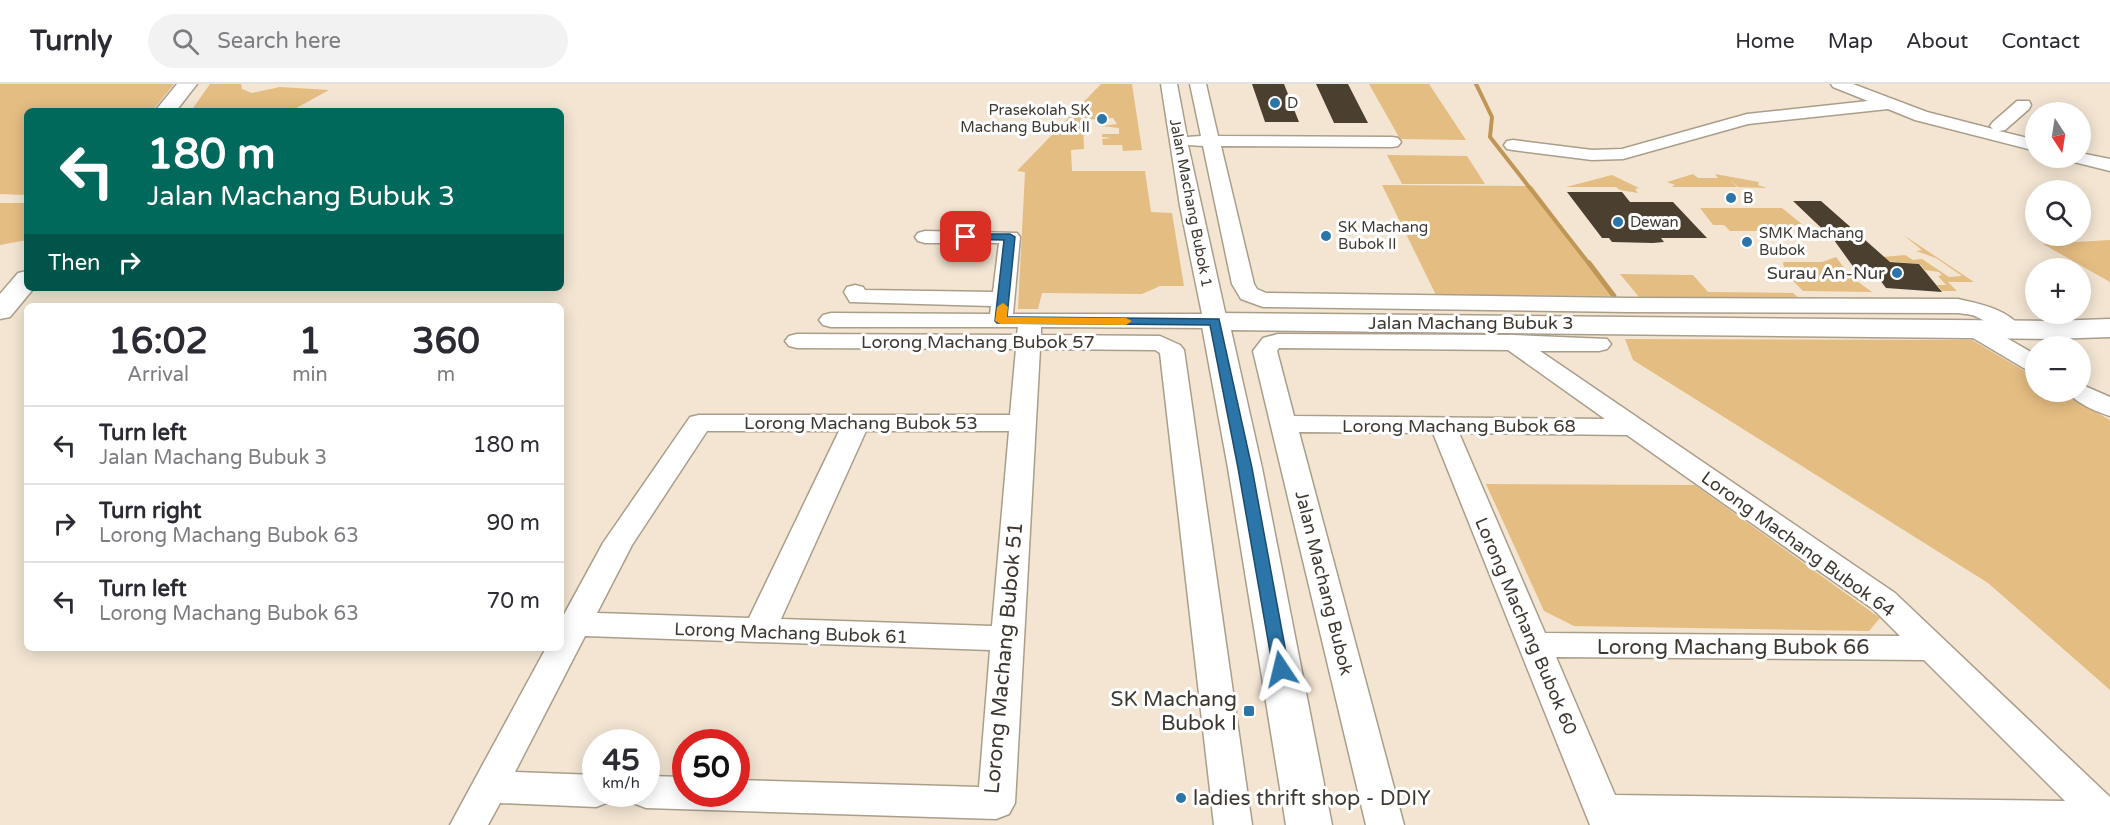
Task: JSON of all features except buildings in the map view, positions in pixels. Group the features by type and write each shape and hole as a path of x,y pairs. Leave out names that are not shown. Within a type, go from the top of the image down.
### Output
{"main road":[{"path":"167,108 187,84"},
{"path":"0,311 24,283"},
{"name":"Jalan Machang Bubuk 3","path":"1215,321 1483,323 1563,314 1714,315 1995,330 2110,328"},
{"path":"1215,321 1245,468 1309,825"}],"street":[{"name":"Jalan Machang Bubok 1","path":"1169,84 1178,141 1215,321"},
{"path":"1198,84 1243,284 1249,294 1263,300 1563,314"},
{"path":"1839,84 1921,116 2025,143"},
{"path":"1513,145 1592,155 1623,154 1747,119 1890,104"},
{"path":"2023,105 1999,126 2025,132"},
{"path":"1178,141 1392,142"},
{"path":"2091,150 2110,154"},
{"path":"2091,161 2110,165"},
{"name":"Lorong Machang Bubok 51","path":"750,796 996,803 1023,423 1010,237 925,237"},
{"path":"855,292 858,297 1016,321"},
{"name":"Jalan Machang Bubuk 3","path":"831,320 1215,321"},
{"name":"Lorong Machang Bubok 57","path":"797,341 1016,321 1160,344 1172,350 1233,825"},
{"name":"Lorong Machang Bubok 64","path":"1483,323 1884,601 2109,820"},
{"path":"1995,330 2025,345"},
{"path":"1995,330 2025,356"},
{"name":"Jalan Machang Bubuk 3","path":"1271,344 1278,341 1599,344"},
{"name":"Jalan Machang Bubok","path":"1271,344 1265,351 1385,825"},
{"path":"2091,382 2110,393"},
{"path":"2091,397 2110,408"},
{"name":"Lorong Machang Bubok 53","path":"575,624 618,543 699,423 1023,423"},
{"path":"759,632 856,423"},
{"name":"Lorong Machang Bubok 68","path":"1284,424 1635,427"},
{"name":"Lorong Machang Bubok 60","path":"1443,426 1606,818"},
{"path":"564,645 575,624"},
{"name":"Lorong Machang Bubok 61","path":"575,624 1008,639"},
{"name":"Lorong Machang Bubok 66","path":"1534,645 1932,648"},
{"path":"469,825 561,651"},
{"path":"489,787 582,790"},
{"path":"1606,818 2109,820"}],"shaded area":[{"path":"0,84 174,84 154,108 24,108 24,195 0,194"},
{"path":"210,84 241,84 242,89 252,93 280,87 329,90 296,108 193,108"},
{"path":"1101,84 1132,84 1142,150 1123,151 1122,145 1103,145 1102,139 1112,138 1102,137 1102,134 1119,134 1119,128 1102,126 1117,124 1113,118 1083,120 1084,149 1071,150 1072,171 1145,171 1151,212 1172,213 1184,286 1160,286 1142,294 1042,293 1038,309 1018,309 1025,172 1017,171"},
{"path":"1369,84 1429,84 1466,140 1400,139"},
{"path":"1387,155 1467,156 1485,184 1402,184"},
{"path":"1693,174 1698,178 1718,178 1715,174 1759,182 1758,185 1767,188 1738,187 1730,180 1737,187 1671,187 1675,185 1667,182"},
{"path":"1612,175 1639,188 1635,189 1638,193 1620,190 1616,187 1566,187"},
{"path":"1382,185 1532,186 1614,296 1436,295"},
{"path":"0,203 24,203 24,241 0,245"},
{"path":"1700,208 1782,208 1803,225 1790,226 1795,231 1730,231 1724,225 1713,225"},
{"path":"1902,234 1974,282 1948,282 1957,291 1942,291 1937,285 1946,285 1938,276 1942,275 1939,272 1925,270 1920,264 1871,258 1905,255 1913,260 1922,259 1949,277 1962,276 1936,258 1916,251 1922,250"},
{"path":"2110,240 2110,282 2091,271 2091,258 2068,258 2047,246 2091,246 2091,241"},
{"path":"1836,257 1850,276 1872,292 1803,291 1785,273 1783,262 1822,262"},
{"path":"1620,274 1693,275 1708,292 1793,293 1798,297 1639,297"},
{"path":"1625,339 1972,340 2025,371 2025,402 2078,402 2110,420 2110,690 1988,583 1633,360"},
{"path":"1486,484 1695,485 1880,618 1869,631 1574,626 1544,611"}],"waterway":[{"path":"1476,84 1492,117 1490,137 1590,265"},
{"path":"1589,263 1614,296"}],"slow traffic":[{"path":"1003,307 1001,321 1126,321"}],"place":[{"name":"D","path":"1275,103"},
{"name":"Prasekolah SK Machang Bubuk II","path":"1102,119"},
{"name":"B","path":"1731,198"},
{"name":"Dewan","path":"1618,222"},
{"name":"SK Machang Bubok II","path":"1326,236"},
{"name":"SMK Machang Bubok","path":"1747,242"},
{"name":"Surau An-Nur","path":"1897,273"},
{"name":"SK Machang Bubok I","path":"1249,711"},
{"name":"ladies thrift shop - DDIY","path":"1181,798"}],"route":[{"path":"966,237 1010,237 1001,321 1215,321 1245,468 1281,669"}]}
